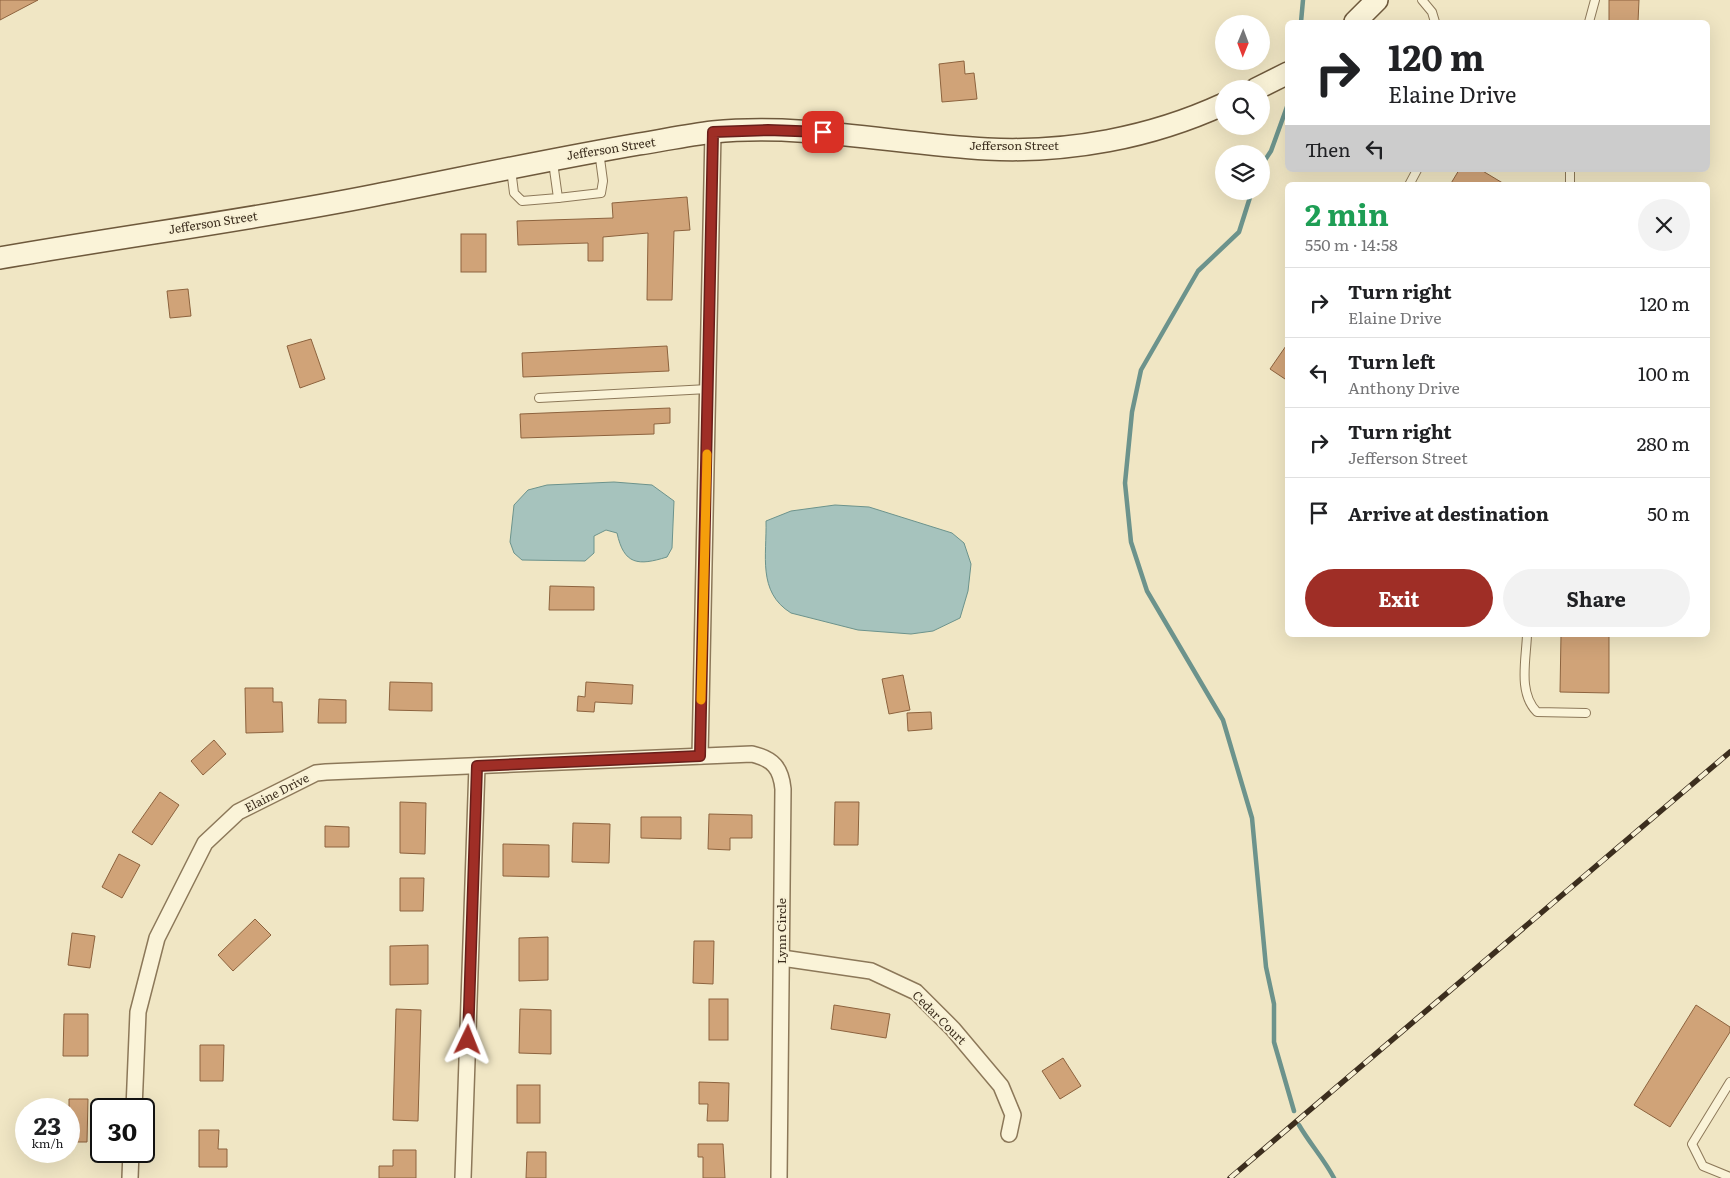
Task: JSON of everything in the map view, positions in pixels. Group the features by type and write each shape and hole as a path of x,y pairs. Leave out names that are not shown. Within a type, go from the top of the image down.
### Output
{"street":[{"path":"1357,20 1377,0"},
{"path":"1270,82 1285,74"},
{"name":"Jefferson Street","path":"0,258 365,197 553,158 713,132 811,131 988,149 1056,148 1125,138 1215,108"},
{"path":"700,756 713,132"},
{"name":"Lynn Circle","path":"700,756 752,754 766,758 776,764 782,776 780,1178"},
{"name":"Elaine Drive","path":"134,1098 138,1012 157,938 205,843 238,812 316,773 700,756"},
{"path":"463,1178 477,766"},
{"name":"Cedar Court","path":"782,958 871,971 916,992 953,1029 1000,1086 1013,1115 1009,1134"},
{"path":"130,1178 131,1163"}],"lane":[{"path":"1422,0 1432,12 1434,20"},
{"path":"1590,20 1595,0"},
{"path":"510,167 514,193 522,201 601,193 603,181 599,151"},
{"path":"553,158 558,198"},
{"path":"539,398 708,389"},
{"path":"1527,637 1525,691 1530,705 1538,712 1586,713"},
{"path":"1730,1082 1692,1144 1703,1166 1730,1177"}],"water":[{"path":"614,482 652,485 674,501 672,548 667,557 648,562 634,560 624,552 617,533 606,530 594,536 594,553 585,561 522,560 514,553 510,542 514,505 528,490 547,485"},
{"path":"835,505 869,507 952,533 964,543 971,564 968,591 960,618 933,631 911,634 858,630 791,613 780,604 768,584 765,560 766,521 791,511"}],"building":[{"path":"0,0 38,0 0,20"},
{"path":"1609,0 1639,0 1638,20 1609,20"},
{"path":"964,61 965,74 974,73 977,99 942,102 939,64"},
{"path":"1458,172 1484,172 1501,182 1452,182"},
{"path":"687,197 690,230 674,231 672,300 647,300 648,233 603,237 603,261 588,261 588,243 518,245 517,221 613,218 612,203"},
{"path":"461,234 486,234 486,272 461,272"},
{"path":"188,289 191,316 170,318 167,291"},
{"path":"311,339 325,379 300,388 287,346"},
{"path":"667,346 669,371 523,377 522,353"},
{"path":"1285,347 1285,379 1270,369"},
{"path":"670,408 670,423 654,424 654,434 521,438 520,414"},
{"path":"550,586 594,587 594,610 549,610"},
{"path":"1561,637 1609,637 1609,693 1560,692"},
{"path":"903,675 910,710 889,714 882,679"},
{"path":"390,682 432,683 432,711 389,710"},
{"path":"586,682 633,685 632,704 595,702 594,712 577,711 578,696 585,697"},
{"path":"245,688 273,688 273,702 282,702 283,732 246,733"},
{"path":"319,699 346,700 346,723 318,723"},
{"path":"931,712 932,729 908,731 907,713"},
{"path":"214,740 226,754 203,775 191,761"},
{"path":"160,792 179,805 152,845 132,832"},
{"path":"400,802 426,803 425,854 400,853"},
{"path":"835,802 859,802 858,845 834,845"},
{"path":"709,814 752,815 752,838 730,838 730,850 708,849"},
{"path":"641,817 681,817 681,839 641,838"},
{"path":"573,823 610,824 609,863 572,862"},
{"path":"325,826 349,827 349,847 325,847"},
{"path":"503,844 549,845 549,877 503,876"},
{"path":"119,854 140,865 122,898 102,887"},
{"path":"400,878 424,878 423,911 400,911"},
{"path":"255,919 271,935 233,971 218,955"},
{"path":"72,933 95,936 90,968 68,965"},
{"path":"548,937 548,980 519,981 519,938"},
{"path":"694,941 714,941 713,984 693,983"},
{"path":"428,945 428,984 390,985 390,946"},
{"path":"709,999 728,999 728,1040 709,1040"},
{"path":"834,1005 890,1014 886,1038 831,1029"},
{"path":"1696,1005 1730,1027 1730,1032 1670,1127 1634,1105"},
{"path":"396,1009 421,1010 418,1121 393,1120"},
{"path":"520,1009 551,1010 551,1054 519,1053"},
{"path":"64,1014 88,1014 88,1056 63,1056"},
{"path":"200,1045 224,1045 223,1081 200,1081"},
{"path":"1063,1058 1081,1086 1060,1099 1042,1071"},
{"path":"699,1082 729,1083 728,1121 707,1121 708,1104 699,1104"},
{"path":"517,1085 540,1085 540,1123 517,1123"},
{"path":"80,1099 88,1099 87,1142 80,1142"},
{"path":"199,1130 219,1130 218,1149 227,1149 227,1167 199,1167"},
{"path":"698,1144 723,1144 725,1178 703,1178 703,1157 698,1157"},
{"path":"393,1150 416,1150 416,1178 379,1178 379,1166 393,1166"},
{"path":"527,1152 546,1152 546,1178 526,1178"}],"waterway":[{"path":"1301,20 1303,0"},
{"path":"1270,152 1285,112"},
{"path":"1249,200 1239,232 1198,271 1141,370 1132,412 1125,483 1131,542 1147,591 1223,720 1252,818 1266,967 1274,1004 1274,1042 1294,1111"},
{"path":"1299,1125 1334,1178"}],"railway":[{"path":"1230,1178 1730,752"}],"slow traffic":[{"path":"701,700 707,454"}],"route":[{"path":"468,1040 477,766 700,756 713,132 768,130 823,132"}]}
